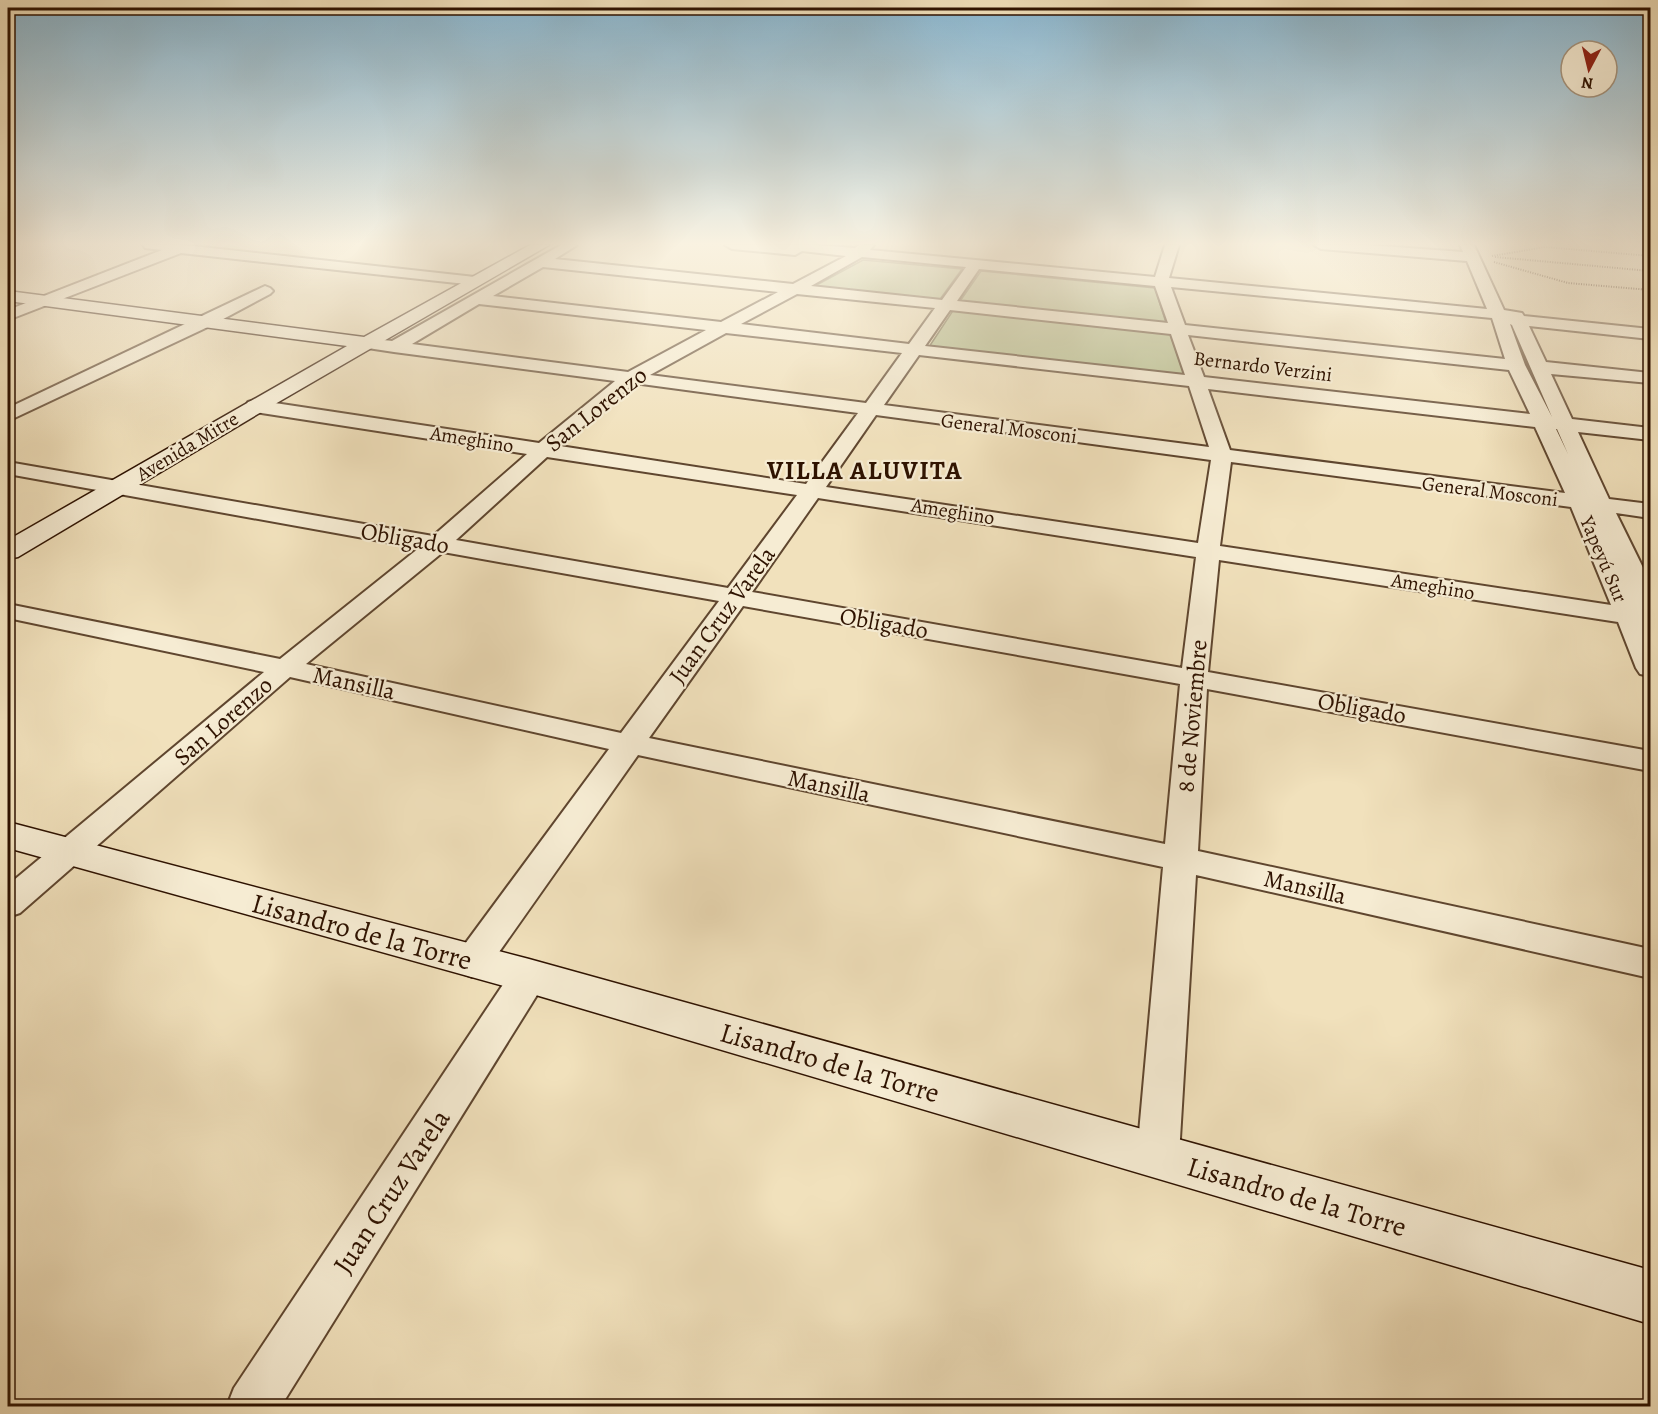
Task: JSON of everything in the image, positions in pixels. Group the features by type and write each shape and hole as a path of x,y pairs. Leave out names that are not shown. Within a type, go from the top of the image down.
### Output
{"street":[{"path":"122,311 367,343"},
{"path":"8,415 227,311"},
{"name":"Avenida Mitre","path":"8,551 255,406 367,343 433,311"},
{"path":"399,345 447,311"},
{"name":"Bernardo Verzini","path":"617,311 725,327 1650,434"},
{"name":"San Lorenzo","path":"8,904 285,668 438,544 543,450 636,374 754,311"},
{"name":"Juan Cruz Varela","path":"472,962 733,597 814,490 943,311"},
{"path":"1004,311 1516,365"},
{"name":"8 de Noviembre","path":"1158,1155 1194,678 1220,449 1171,311"},
{"path":"1445,311 1650,334"},
{"path":"1504,311 1508,317"},
{"name":"Yapeyú Sur","path":"1508,317 1516,365 1541,421 1587,497 1643,614 1650,668"},
{"name":"Yapeyú Sur","path":"1508,317 1538,367 1566,425 1587,497"},
{"name":"General Mosconi","path":"367,343 636,374 1587,497 1650,499"},
{"path":"1538,367 1650,378"},
{"name":"Ameghino","path":"255,406 1208,551 1643,614"},
{"name":"Obligado","path":"8,468 1650,761"},
{"name":"General Mosconi","path":"1587,497 1650,512"},
{"name":"Mansilla","path":"8,611 1180,859 1650,964"},
{"name":"Lisandro de la Torre","path":"8,835 529,976 1650,1297"},
{"name":"Juan Cruz Varela","path":"252,1407 529,976"}],"green space":[{"path":"953,311 973,311 1169,331 1185,377 929,347"},
{"path":"1024,311 1162,311 1167,326"}],"district":[{"name":"VILLA ALUVITA","path":"865,470"}]}
